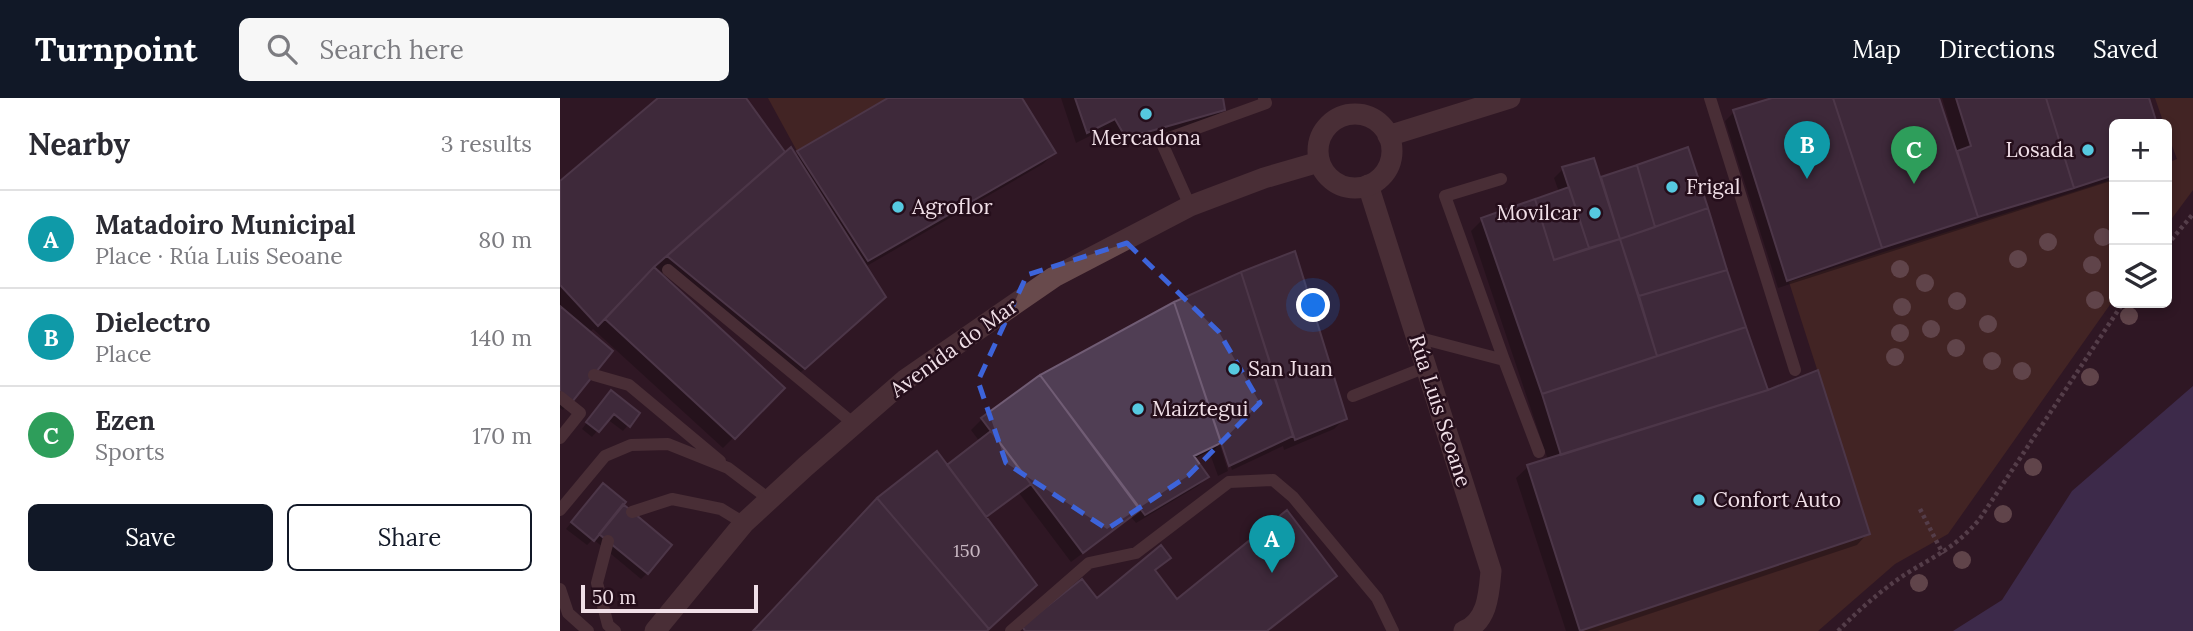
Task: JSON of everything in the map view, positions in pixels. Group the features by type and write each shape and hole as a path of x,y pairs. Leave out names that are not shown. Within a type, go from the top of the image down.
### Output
{"street":[{"path":"1388,136 1474,103 1510,98"},
{"path":"1346,106 1380,124 1388,136 1391,157 1388,166 1368,185 1351,187 1336,182 1325,173 1319,162 1320,138 1326,127 1346,106"},
{"name":"Avenida do Mar","path":"655,631 744,523 905,380 1054,277 1190,206 1264,178 1319,162"},
{"name":"Rúa Luis Seoane","path":"1368,185 1491,571 1487,605 1472,628 1464,631"}],"lane":[{"path":"1190,206 1161,141 1266,103 1264,98"},
{"path":"1710,98 1794,370"},
{"path":"1501,179 1445,196 1539,452"},
{"path":"668,270 855,424"},
{"path":"1416,337 1504,360"},
{"path":"1353,396 1426,367"},
{"path":"594,375 629,384 769,499"},
{"path":"560,397 580,413 560,438"},
{"path":"560,510 605,456 631,445 667,444 728,468"},
{"path":"1011,631 1089,563 1136,553 1229,482 1273,480 1293,497 1377,598 1393,631"},
{"path":"632,512 672,499 721,509 744,523"},
{"path":"608,541 597,583 608,625 615,631"},
{"path":"560,589 568,613 588,631"}],"path":[{"path":"2172,239 2193,214"},
{"path":"1838,631 1871,598 1910,571 1943,554 1962,539 1979,520 2120,308"},
{"path":"1920,509 1943,554"}],"highlighted area":[{"path":"1127,243 1219,332 1260,403 1188,476 1107,529 1006,463 978,381 1027,275"}],"shaded area":[{"path":"768,98 888,98 797,151"},
{"path":"2155,98 2193,98 2193,190 2172,218 2172,161 2177,159 2172,146 2172,119 2162,119"},
{"path":"2109,181 2109,306 1948,534 1895,564 1818,631 1579,631 1870,534 1789,282"},
{"path":"2193,386 2193,631 1953,631 2002,600 2072,491"}],"building":[{"path":"658,98 746,98 785,152 654,267 598,326 560,285 560,181"},
{"name":"Agroflor","path":"888,98 1022,98 1056,153 868,261 797,151"},
{"name":"Mercadona","path":"1075,98 1223,98 1225,110 1126,138 1115,119 1087,133"},
{"path":"1772,98 1833,98 1882,248 1787,281 1733,110"},
{"path":"1833,98 1939,98 1978,217 1882,248"},
{"path":"1956,98 2046,98 2074,188 1978,217 1957,151 1971,146"},
{"name":"Losada","path":"2046,98 2149,98 2155,119 2109,119 2109,177 2074,188"},
{"path":"791,147 886,297 805,369 667,256"},
{"name":"Frigal","path":"1688,147 1708,208 1655,227 1637,165"},
{"name":"Movilcar","path":"1594,158 1620,239 1589,248 1562,167"},
{"path":"1637,165 1655,227 1620,239 1601,177"},
{"path":"1569,187 1589,248 1554,260 1535,199"},
{"path":"1535,199 1554,260 1620,239 1657,356 1542,394 1481,218"},
{"path":"1708,208 1727,270 1639,296 1620,239"},
{"path":"1295,251 1347,419 1295,440 1241,272"},
{"path":"654,267 785,388 735,439 605,319"},
{"path":"1727,270 1746,327 1657,356 1639,296"},
{"name":"San Juan","path":"1241,272 1293,436 1229,466 1174,302"},
{"name":"Maiztegui","path":"1174,302 1221,443 1194,456 1209,477 1145,515 1040,375"},
{"path":"560,306 613,351 572,402 560,392"},
{"path":"1746,327 1768,390 1561,455 1542,394"},
{"name":"Confort Auto","path":"1818,370 1870,534 1580,631 1527,465 1768,390"},
{"path":"1040,375 1140,510 1083,553 981,418"},
{"path":"611,390 640,413 630,427 614,414 599,432 586,422"},
{"path":"991,431 1031,484 986,517 947,465"},
{"path":"937,451 1037,585 989,629 877,498"},
{"path":"603,483 626,502 594,541 571,522"},
{"path":"877,498 989,629 753,631"},
{"path":"623,504 672,545 648,574 599,534"},
{"path":"1287,510 1337,576 1267,631 1025,631 1022,626 1082,579 1097,598 1161,545 1171,558 1155,570 1177,599"}],"place":[{"name":"Mercadona","path":"1146,114"},
{"name":"Losada","path":"2088,150"},
{"name":"Dielectro","path":"1807,179"},
{"name":"Ezen","path":"1914,184"},
{"name":"Frigal","path":"1672,187"},
{"name":"Agroflor","path":"898,207"},
{"name":"Movilcar","path":"1595,213"},
{"name":"San Juan","path":"1234,369"},
{"name":"Maiztegui","path":"1138,409"},
{"name":"Confort Auto","path":"1699,500"},
{"name":"Matadoiro Municipal","path":"1272,573"}]}
